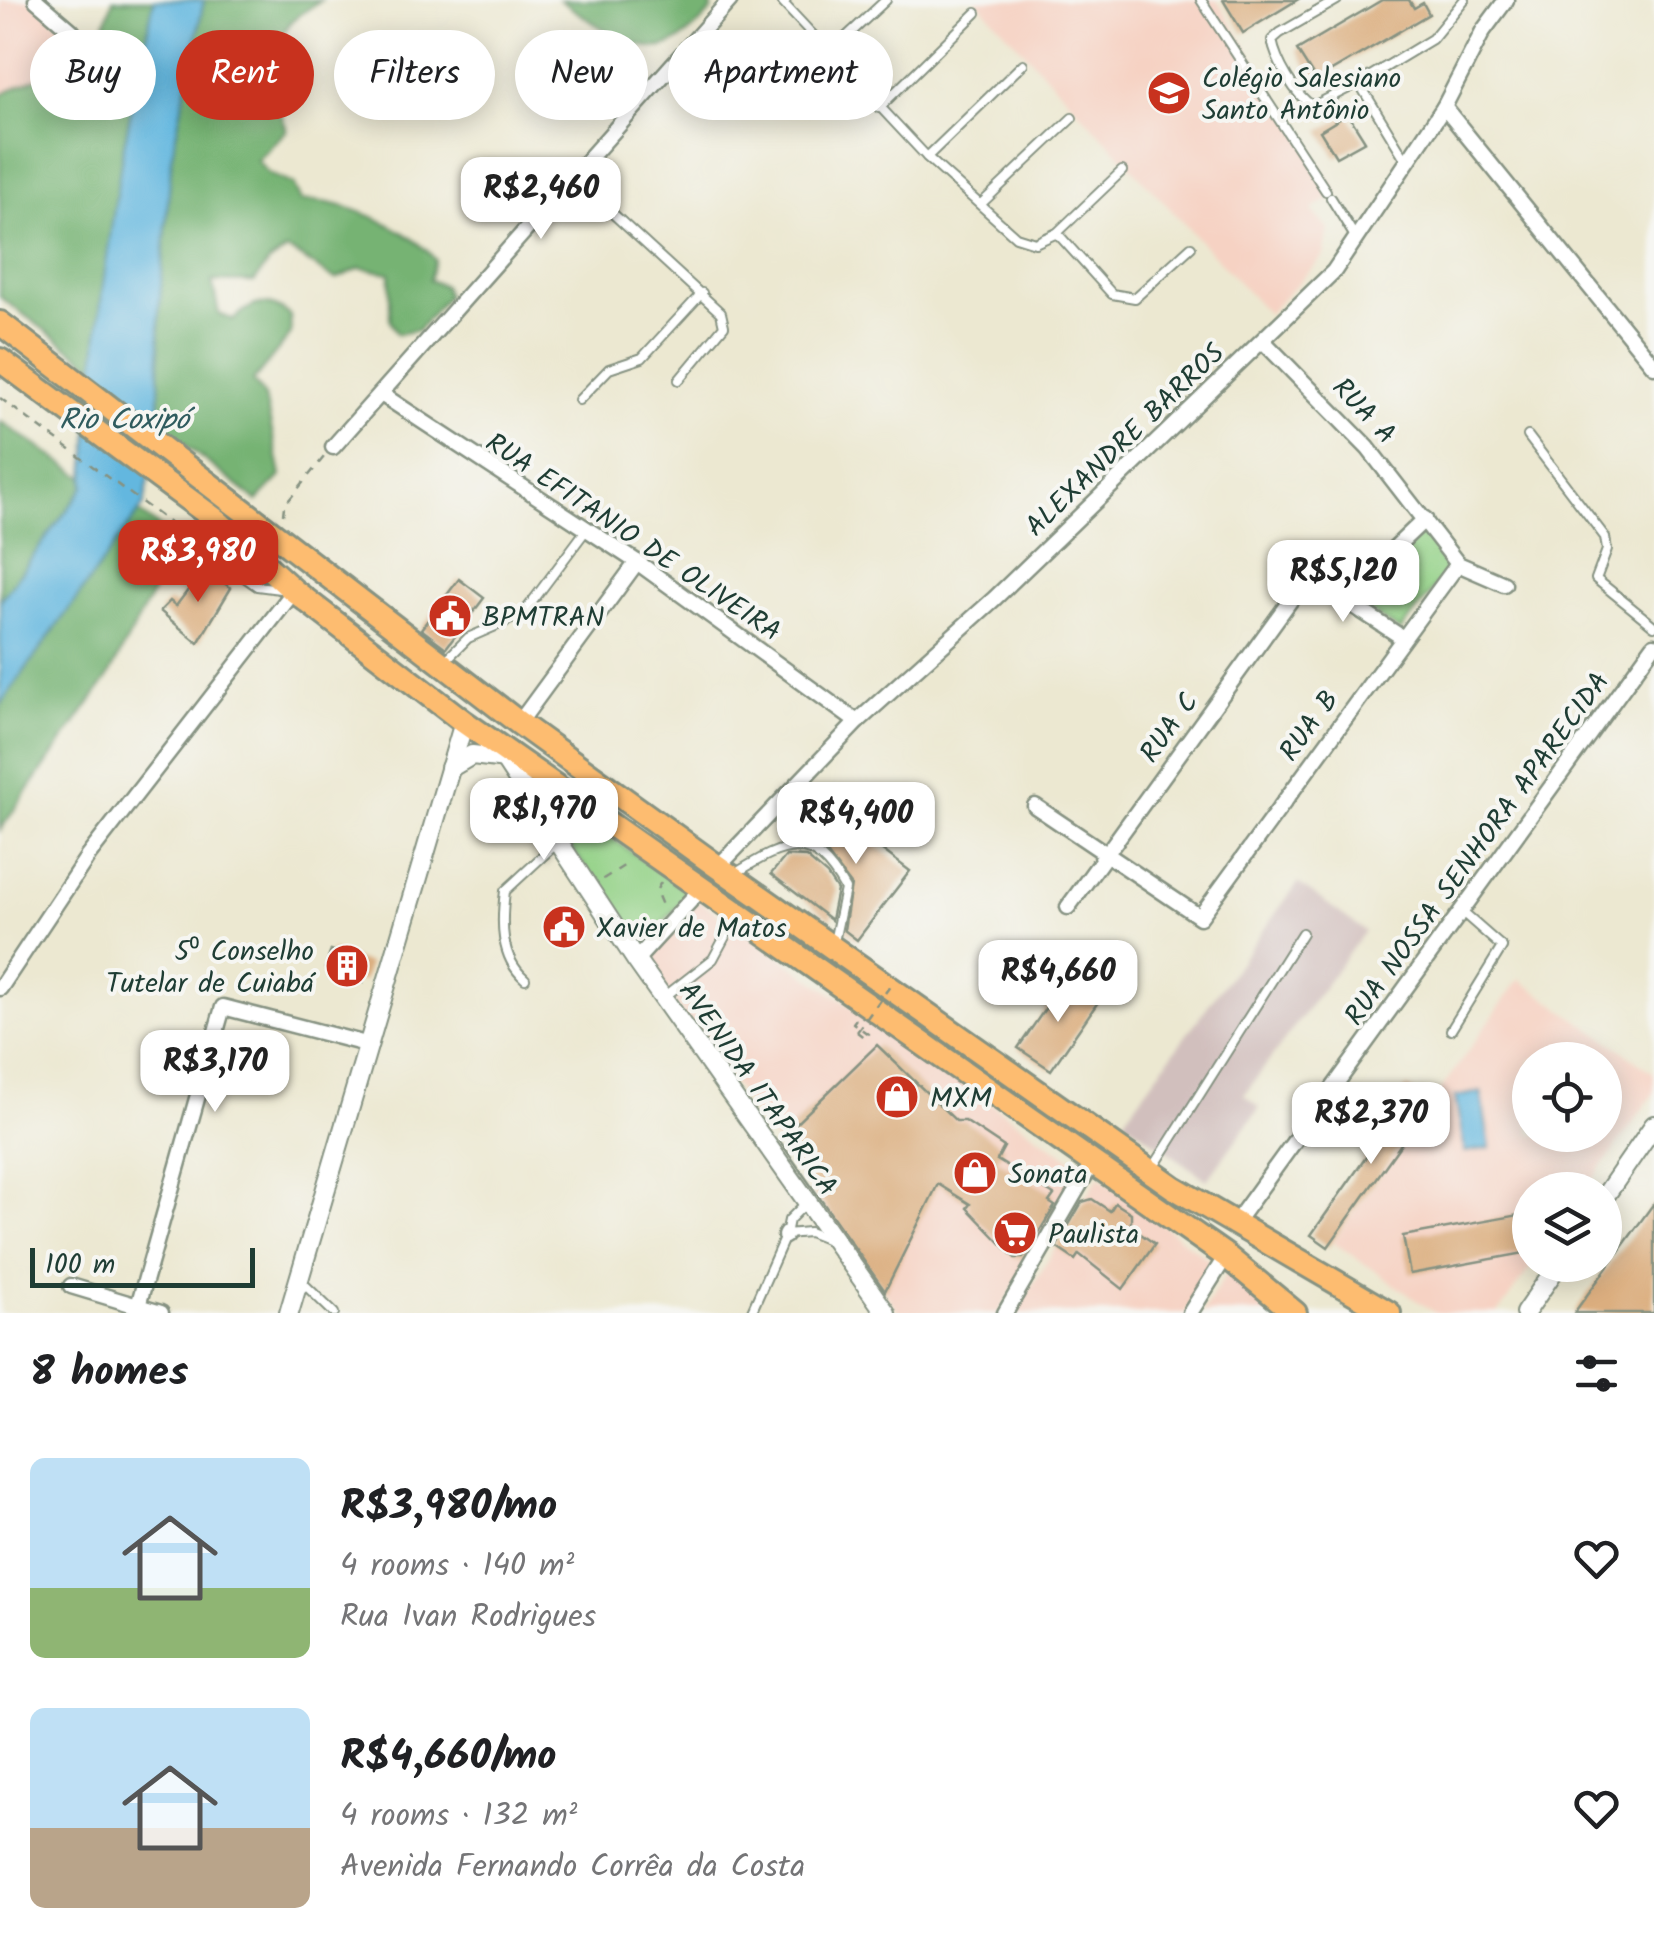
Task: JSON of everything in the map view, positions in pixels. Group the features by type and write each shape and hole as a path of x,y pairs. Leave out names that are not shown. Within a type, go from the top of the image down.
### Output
{"highway":[{"path":"0,324 519,723 725,871 1151,1172 1374,1310"},
{"path":"4,362 216,520 294,590 505,754 1226,1256 1295,1313"}],"street":[{"path":"36,0 71,30"},
{"path":"333,447 570,175 730,0"},
{"name":"ALEXANDRE BARROS","path":"725,871 858,722 1308,299 1357,240 1444,107 1484,31 1506,0"},
{"path":"1444,107 1654,366"},
{"name":"RUA A","path":"1263,341 1368,448 1458,564 1504,584"},
{"name":"RUA EFITANIO DE OLIVEIRA","path":"380,394 637,562 858,722"},
{"path":"1402,638 1342,598 1424,519"},
{"path":"519,723 637,562"},
{"name":"RUA B","path":"1107,853 1200,917 1458,564"},
{"name":"RUA C","path":"1068,907 1308,576 1342,598"},
{"path":"0,988 88,856 294,590"},
{"name":"RUA NOSSA SENHORA APARECIDA","path":"1233,1226 1654,646"},
{"path":"288,1313 464,722"},
{"path":"450,768 472,755 505,754"},
{"name":"AVENIDA ITAPARICA","path":"505,754 636,960 805,1204 886,1313"},
{"path":"1035,806 1107,853"},
{"path":"636,960 702,888"},
{"path":"137,1310 223,1007 366,1044"},
{"path":"1621,1172 1654,1124"},
{"path":"1005,1313 1093,1162"},
{"path":"1190,1313 1226,1256"},
{"path":"1524,1313 1546,1282"},
{"path":"72,1286 137,1310 161,1313"}],"lane":[{"path":"786,0 783,3 809,30"},
{"path":"854,30 886,0"},
{"path":"1201,0 1357,240"},
{"path":"1338,0 1272,40 1296,90 1314,106 1432,39 1464,0"},
{"path":"893,94 976,13"},
{"path":"927,157 1024,64"},
{"path":"1360,83 1408,162"},
{"path":"982,203 1072,118"},
{"path":"891,120 1016,236 1035,243 1057,233 1122,171"},
{"path":"570,175 721,313 724,326 679,380"},
{"path":"1057,233 1112,294 1123,298 1135,298 1192,247"},
{"path":"579,400 609,370 642,358 702,293"},
{"path":"1528,436 1605,537 1606,550 1596,578 1654,626"},
{"path":"442,664 468,638 524,614 586,530"},
{"path":"210,553 257,586 294,590"},
{"path":"525,980 509,964 506,952 505,891 558,842"},
{"path":"725,871 778,847 803,846 828,860 844,888 833,946"},
{"path":"1451,1030 1502,947 1462,911"},
{"path":"663,998 713,959 729,936 737,912"},
{"path":"1151,1172 1302,933"},
{"path":"751,1313 789,1220 805,1204"},
{"path":"785,1235 809,1232 837,1244"},
{"path":"298,1279 334,1313"},
{"path":"319,1313 321,1301"}],"path":[{"path":"0,398 210,553"},
{"path":"274,534 284,506 333,447"},
{"path":"589,888 631,861"},
{"path":"662,880 656,891 670,923"},
{"path":"853,1023 868,1034 865,1038 857,1032 892,982"}],"shaded area":[{"path":"0,0 30,0 65,30 30,30 30,120 103,120 0,285"},
{"name":"Colégio Salesiano Santo Antônio","path":"976,0 1217,0 1338,193 1312,210 1329,229 1324,256 1268,314"},
{"path":"1298,883 1365,931 1244,1095 1260,1107 1207,1180 1124,1120"},
{"path":"699,901 1084,1168 998,1313 900,1313 644,961"},
{"path":"1519,979 1609,1042 1512,1042 1512,1152 1612,1152 1598,1172 1512,1172 1512,1282 1520,1282 1498,1313 1435,1313 1333,1242"},
{"path":"1622,1051 1654,1073 1654,1093 1622,1138"},
{"path":"1099,1176 1214,1264 1185,1313 1008,1313 1022,1289 1028,1293"},
{"path":"1233,1263 1289,1313 1202,1313"}],"green space":[{"path":"113,0 154,0 148,30 103,30"},
{"path":"204,0 321,0 291,21 285,30 198,30"},
{"path":"560,0 711,0 712,10 692,30 668,30 668,45 648,46 648,30 605,30"},
{"path":"30,82 30,120 129,120 95,367 0,297 0,96"},
{"path":"179,120 283,120 287,130 257,160 269,174 293,184 301,201 354,210 410,237 435,260 429,280 444,286 447,296 418,330 397,334 390,321 390,273 360,268 336,279 287,250 269,262 254,282 212,281 219,314 234,320 248,308 269,304 290,316 291,334 253,381 265,397 281,476 257,501 159,425 159,309 172,154"},
{"path":"0,421 85,478 84,487 0,601"},
{"path":"138,512 170,535 176,548 108,677 0,830 0,705"},
{"path":"1423,525 1454,564 1400,631 1348,597"},
{"path":"528,782 690,893 639,949"}],"water":[{"name":"Rio Coxipó","path":"154,0 204,0 198,30 176,30 176,120 179,120 172,154 159,309 159,425 144,505 0,705 0,601 84,487 102,291 122,155 129,120 156,120 156,30 148,30"},
{"path":"1481,1092 1490,1148 1465,1152 1455,1097"}],"building":[{"path":"1223,0 1297,0 1243,33"},
{"path":"1382,0 1409,0 1414,8 1423,3 1429,14 1316,80 1297,50"},
{"path":"1348,114 1365,141 1336,157 1320,131"},
{"path":"204,569 231,588 198,643 160,611 170,601 176,606"},
{"name":"BPMTRAN","path":"459,579 484,598 446,648 421,629"},
{"path":"823,805 910,871 857,940 844,930 851,885 825,851 797,840"},
{"path":"786,856 806,857 827,875 837,890 831,920 771,874"},
{"name":"5⁰ Conselho Tutelar de Cuiabá","path":"331,950 369,964 363,982 325,968"},
{"path":"1065,980 1098,1002 1051,1070 1018,1048"},
{"path":"877,1045 956,1121 965,1121 1004,1147 997,1160 1054,1195 1049,1202 1055,1206 1023,1258 1015,1258 967,1208 970,1204 938,1184 885,1291 779,1140"},
{"path":"1407,1087 1430,1103 1328,1247 1311,1235 1405,1102 1399,1098"},
{"path":"1092,1199 1110,1211 1115,1203 1131,1213 1131,1227 1155,1244 1123,1289 1079,1254 1075,1260 1056,1247 1082,1202"},
{"path":"1654,1203 1654,1313 1574,1313 1597,1282 1622,1282 1622,1247"},
{"path":"1512,1216 1512,1255 1410,1274 1403,1236"}],"place":[{"name":"Colégio Salesiano Santo Antônio","path":"1169,93"},
{"name":"BPMTRAN","path":"450,616"},
{"name":"Xavier de Matos","path":"564,927"},
{"name":"5⁰ Conselho Tutelar de Cuiabá","path":"347,966"},
{"name":"MXM","path":"897,1097"},
{"name":"Sonata","path":"975,1173"},
{"name":"Paulista","path":"1015,1233"}]}
